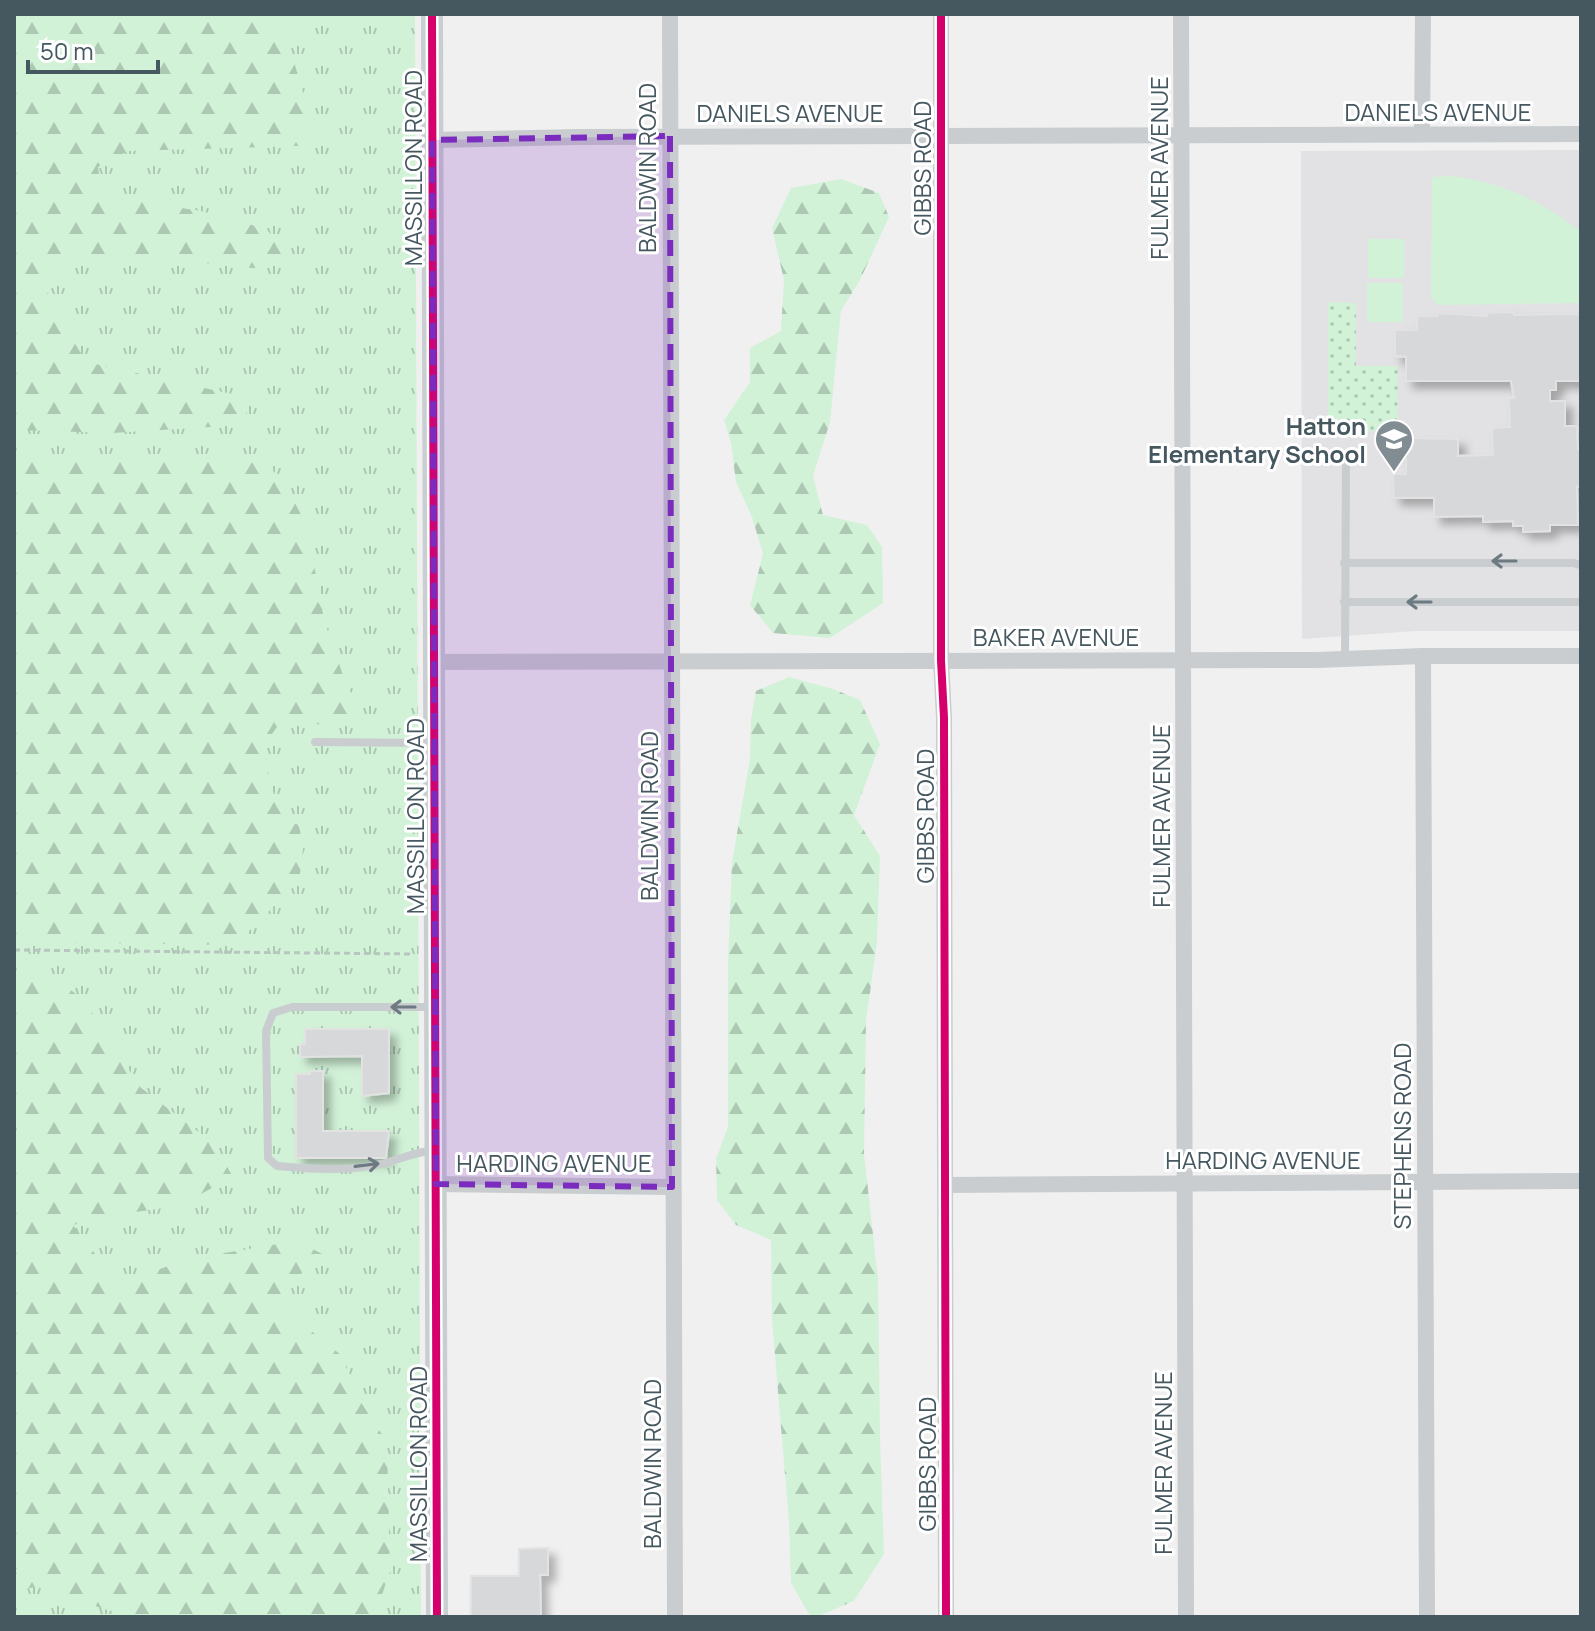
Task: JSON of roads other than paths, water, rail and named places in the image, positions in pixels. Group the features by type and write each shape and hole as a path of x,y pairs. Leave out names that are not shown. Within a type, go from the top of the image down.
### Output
{"street":[{"name":"MASSILLON ROAD","path":"432,14 437,1617"},
{"name":"BALDWIN ROAD","path":"670,14 675,1617"},
{"name":"GIBBS ROAD","path":"941,14 946,1617"},
{"name":"FULMER AVENUE","path":"1181,14 1186,1617"},
{"path":"1422,134 1423,14"},
{"name":"DANIELS AVENUE","path":"432,140 670,136 1581,134"},
{"name":"STEPHENS ROAD","path":"1423,656 1427,1617"},
{"name":"BAKER AVENUE","path":"434,662 1581,656"},
{"name":"HARDING AVENUE","path":"946,1185 1581,1181"},
{"name":"HARDING AVENUE","path":"436,1184 672,1187"}],"lane":[{"path":"1345,659 1346,461"},
{"path":"1344,563 1509,561 1581,565"},
{"path":"1344,602 1581,602"},
{"path":"315,742 434,743"},
{"path":"435,1007 292,1007 273,1013 266,1031 268,1158 277,1166 357,1167 384,1163 414,1152 436,1150"}],"place":[{"name":"Hatton Elementary School","path":"1394,473"}]}
